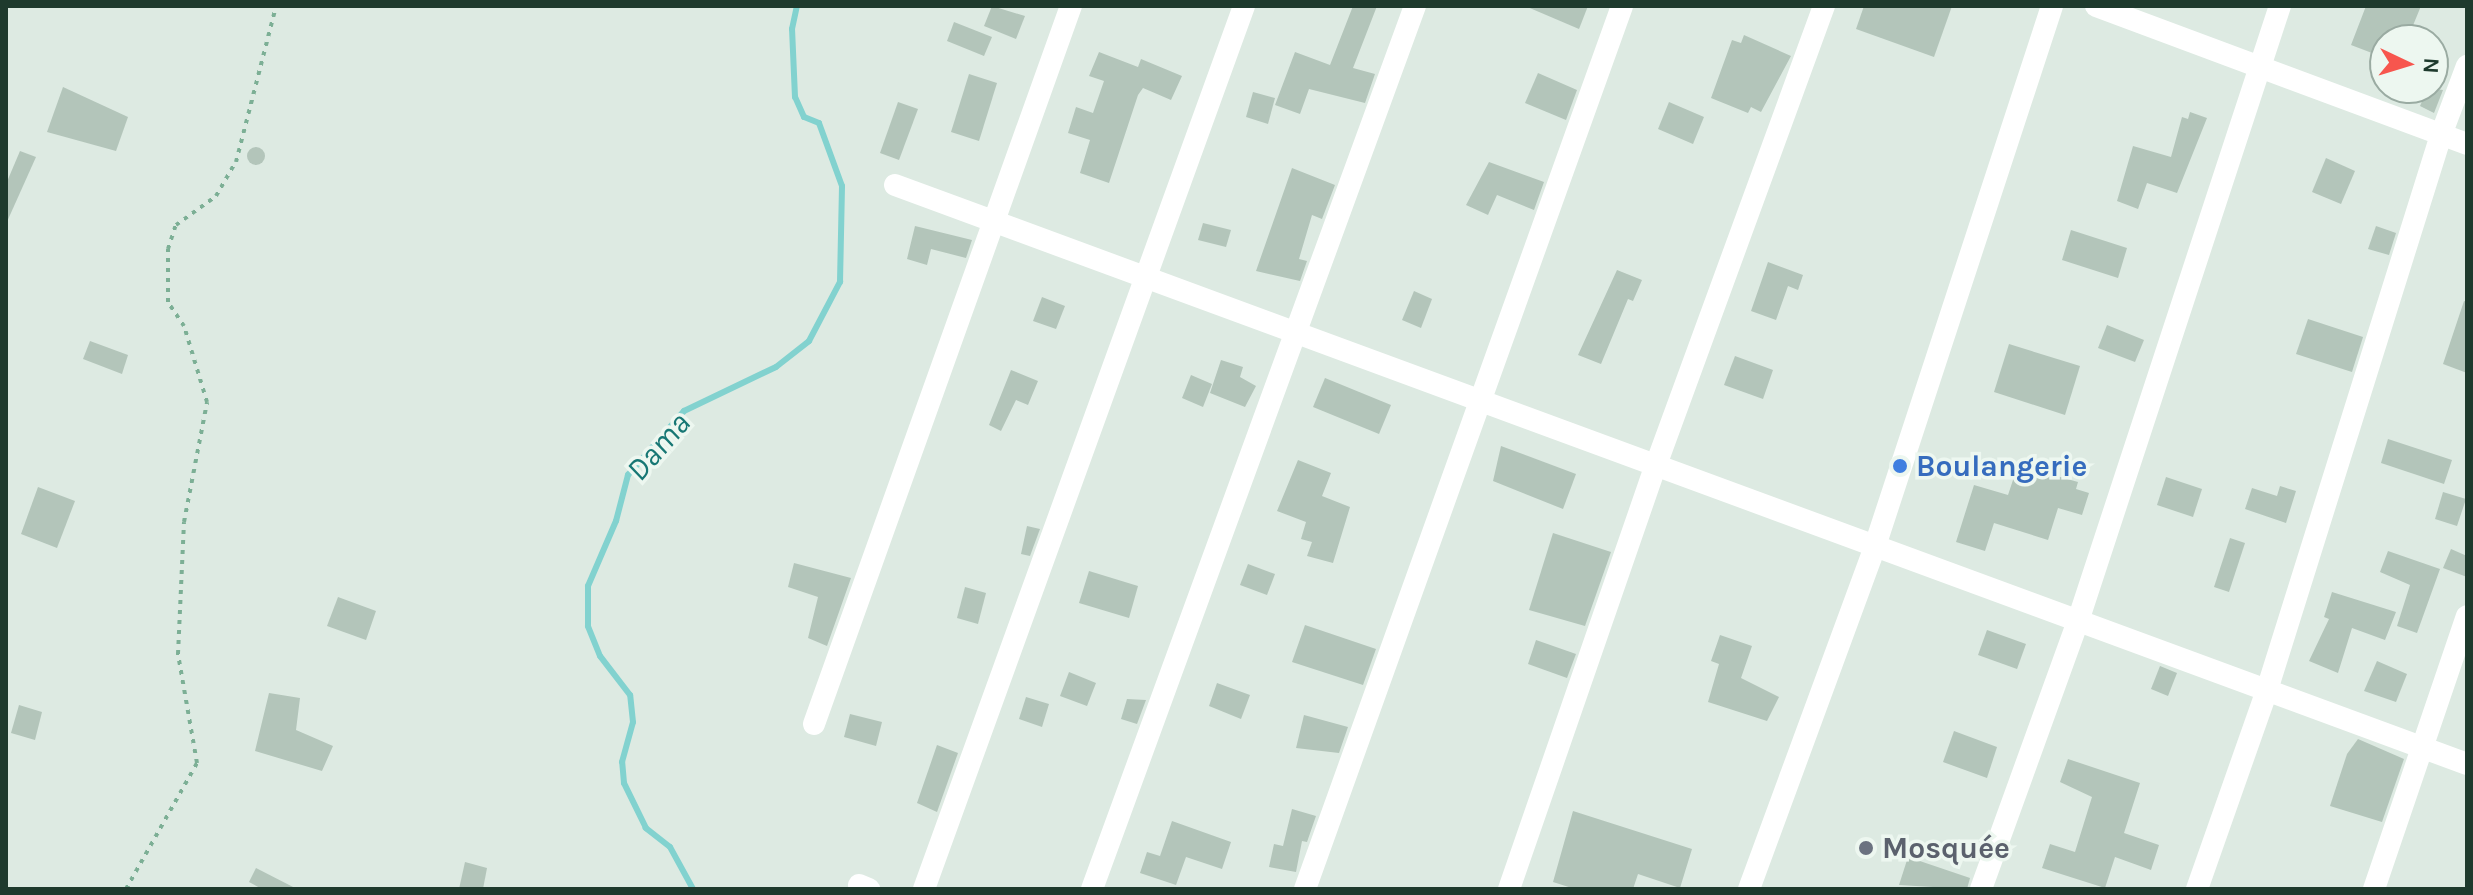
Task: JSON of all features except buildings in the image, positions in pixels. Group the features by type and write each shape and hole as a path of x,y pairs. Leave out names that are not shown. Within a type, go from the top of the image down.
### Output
{"street":[{"path":"814,724 1071,6"},
{"path":"924,889 1142,276 1244,6"},
{"path":"1092,889 1415,6"},
{"path":"1305,889 1622,6"},
{"path":"1509,889 1656,465 1824,6"},
{"path":"1749,889 1875,546 2052,6"},
{"path":"2096,6 2467,144"},
{"path":"1981,889 2078,621 2257,66 2280,6"},
{"path":"2197,889 2267,690 2441,135 2467,66"},
{"path":"895,185 2467,764"},
{"path":"2374,889 2425,748 2467,616"}],"path":[{"path":"126,889 197,763 178,654 184,522 207,402 184,326 168,302 168,249 176,225 216,196 236,162 276,6"}],"waterway":[{"name":"Dama","path":"693,889 670,847 646,828 624,783 622,762 633,722 630,695 600,656 588,626 588,586 616,521 628,475 684,411 776,367 809,341 840,282 842,186 819,123 804,117 795,97 792,29 797,6"}],"place":[{"name":"Boulangerie","path":"1900,466"},
{"name":"Mosquée","path":"1866,848"}]}
